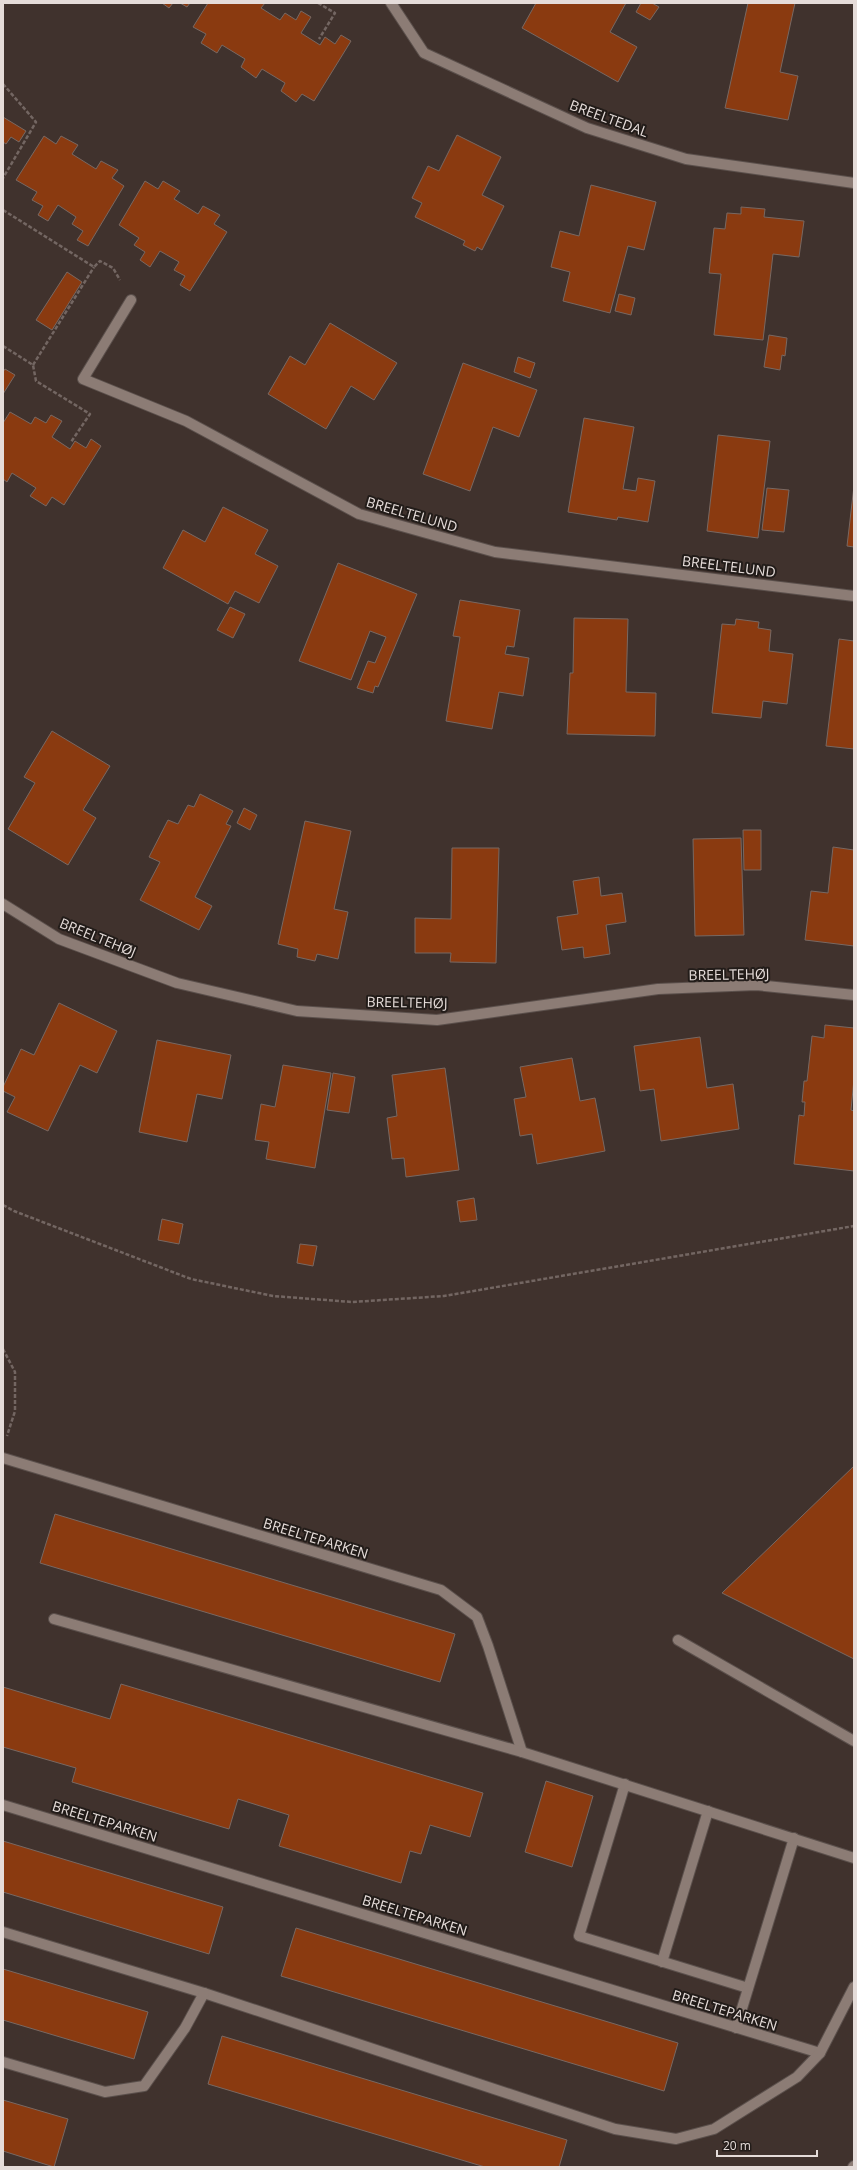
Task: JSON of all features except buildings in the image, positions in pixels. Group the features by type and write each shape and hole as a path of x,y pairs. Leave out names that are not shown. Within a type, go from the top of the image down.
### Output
{"street":[{"name":"BREELTEDAL","path":"391,3 424,53 587,128 686,159 854,183"},
{"name":"BREELTELUND","path":"131,300 83,379 186,421 360,514 495,552 854,596"},
{"name":"BREELTEHØJ","path":"3,904 59,939 177,983 297,1011 437,1020 658,989 756,985 854,995"},
{"name":"BREELTEPARKEN","path":"3,1458 441,1590 477,1617 488,1646 522,1752"},
{"path":"54,1619 522,1752 854,1858"},
{"path":"678,1640 854,1741"},
{"path":"625,1784 579,1936 748,1988"},
{"name":"BREELTEPARKEN","path":"3,1805 820,2053"},
{"path":"662,1962 708,1811"},
{"path":"736,2028 794,1838"},
{"path":"3,1932 204,1993 615,2129 676,2139 714,2130 797,2077 820,2053 854,1987"},
{"path":"3,2062 105,2092 144,2086 185,2028 204,1993"}],"path":[{"path":"318,3 335,13 319,39"},
{"path":"3,84 36,122 3,178"},
{"path":"3,210 94,267"},
{"path":"71,442 90,414 36,381 34,365 94,267 100,261 113,268 131,300"},
{"path":"3,346 34,365"},
{"path":"3,1205 14,1211 191,1279 273,1296 352,1302 444,1296 854,1226"},
{"path":"3,1349 15,1372 14,1411 5,1443"}]}
